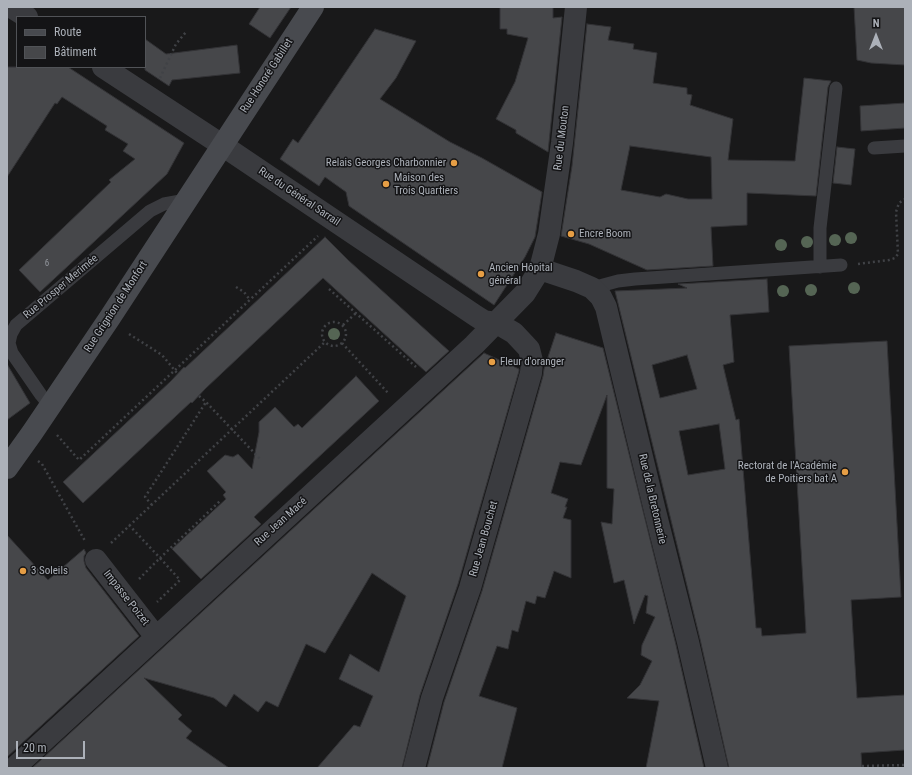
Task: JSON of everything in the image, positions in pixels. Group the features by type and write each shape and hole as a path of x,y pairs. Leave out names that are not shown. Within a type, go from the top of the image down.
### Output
{"street":[{"path":"11,7 25,16"},
{"name":"Rue Honoré Gabillet","path":"222,145 313,7"},
{"name":"Rue du Mouton","path":"540,268 549,234 562,143 576,7"},
{"name":"Rue du Général Sarrail","path":"104,68 476,316 484,321 497,323"},
{"name":"Rue Grignion de Monfort","path":"9,463 109,319 222,145"},
{"name":"Rue de la Bretonnerie","path":"540,268 592,288 601,296 606,306 688,642 717,768"},
{"name":"Rue Jean Macé","path":"14,768 497,323 524,294 540,268"},
{"name":"Rue Jean Bouchet","path":"414,768 432,698 470,588 531,373 532,361 529,349 514,333 497,323"},
{"name":"Impasse Poizet","path":"101,554 156,637"}],"lane":[{"path":"820,267 820,228 836,88"},
{"path":"874,148 905,146"},
{"name":"Rue Prosper Merimée","path":"50,406 12,353 9,343 11,334 16,325 150,210 164,204 186,200"},
{"path":"592,288 604,284 635,279 841,265"}],"path":[{"path":"148,97 158,82 176,44 186,32"},
{"path":"841,265 889,260 895,258 898,254 896,212 899,203 905,199"},
{"path":"57,435 79,460 315,239"},
{"path":"236,287 244,292 250,300"},
{"path":"329,289 416,367"},
{"path":"343,325 356,313"},
{"path":"332,322 343,325 346,336 342,343 335,346 325,342 322,339 322,332 325,325 332,322"},
{"path":"129,334 162,354 177,373"},
{"path":"34,458 42,464 93,556 101,554 129,525 325,342"},
{"path":"342,343 381,386"},
{"path":"199,396 261,460"},
{"path":"152,505 145,497 206,402"},
{"path":"133,584 221,500"},
{"path":"129,525 180,580 154,605"},
{"path":"862,766 905,765"}],"building":[{"path":"260,7 291,7 270,38 249,24"},
{"path":"500,7 553,7 553,18 562,17 548,152 516,133 516,130 496,119 515,82 528,38 507,34 507,29 500,29"},
{"path":"854,7 905,7 905,65 871,63 857,60"},
{"path":"587,24 611,27 608,40 634,44 633,49 657,53 653,83 687,88 687,94 692,95 690,105 733,119 728,160 795,161 804,78 831,81 828,87 816,196 747,193 747,225 711,227 713,266 647,270 589,244 561,236 572,166","holes":["630,146 711,157 712,199 688,199 666,194 660,197 621,190"]},
{"path":"375,29 416,41 396,78 380,99 450,142 482,158 542,192 535,237 525,257 494,305 349,206 346,192 325,177 319,186 280,159 293,139 298,143"},
{"path":"146,40 166,54 237,45 240,73 172,80 169,86 145,70"},
{"path":"7,67 70,68 184,143 167,174 40,292 19,270 111,182 109,180 135,159 123,151 128,144 105,130 107,126 62,97 57,104 55,103 7,177"},
{"path":"905,103 905,128 861,131 860,106"},
{"path":"837,147 855,149 851,185 833,183"},
{"path":"325,237 348,260 449,351 426,372 323,278 192,403 191,402 83,503 63,482 184,367 185,368"},
{"path":"767,279 769,312 730,315 734,362 723,365 736,420 739,419 756,628 761,628 762,636 806,633 789,346 887,341 901,597 851,600 857,698 905,695 905,750 861,753 862,768 729,768 700,639 615,291 687,288 678,284","holes":["687,355 697,389 660,398 652,365","719,424 725,469 688,475 679,431"]},
{"path":"556,333 603,348 676,645 704,768 646,768 659,701 627,698 640,685 652,661 641,655 642,645 655,617 646,613 648,596 645,595 634,624 624,580 614,583 601,522 612,524 614,489 607,488 607,395 581,465 560,462 551,493 568,499 563,518 571,520 571,578 554,571 545,598 537,596 535,604 526,601 518,632 512,630 508,649 497,646 479,696 517,708 502,768 427,768 444,702 482,591 544,369"},
{"path":"484,353 519,369 519,371 458,584 420,695 402,768 317,768 354,725 360,727 373,696 339,679 350,654 379,672 406,596 372,573 325,653 306,644 278,707 266,701 258,712 234,694 226,707 214,698 144,678 182,715 178,719 192,731 186,738 229,768 32,768"},
{"path":"7,364 30,403 7,420"},
{"path":"356,376 379,401 254,517 261,524 201,579 172,549 226,499 223,495 226,492 207,471 225,455 233,457 238,454 252,469 259,432 259,422 275,407 294,427 298,424 302,428"},
{"path":"7,535 48,580 84,549 86,553 84,556 84,561 86,568 139,636 7,757"}],"place":[{"name":"Relais Georges Charbonnier","path":"454,163"},
{"name":"Maison des Trois Quartiers","path":"386,184"},
{"name":"Encre Boom","path":"571,234"},
{"name":"Ancien Hôpital général","path":"481,274"},
{"name":"Fleur d'oranger","path":"492,362"},
{"name":"Rectorat de l'Académie de Poitiers bat A","path":"845,472"},
{"name":"3 Soleils","path":"23,571"}]}
